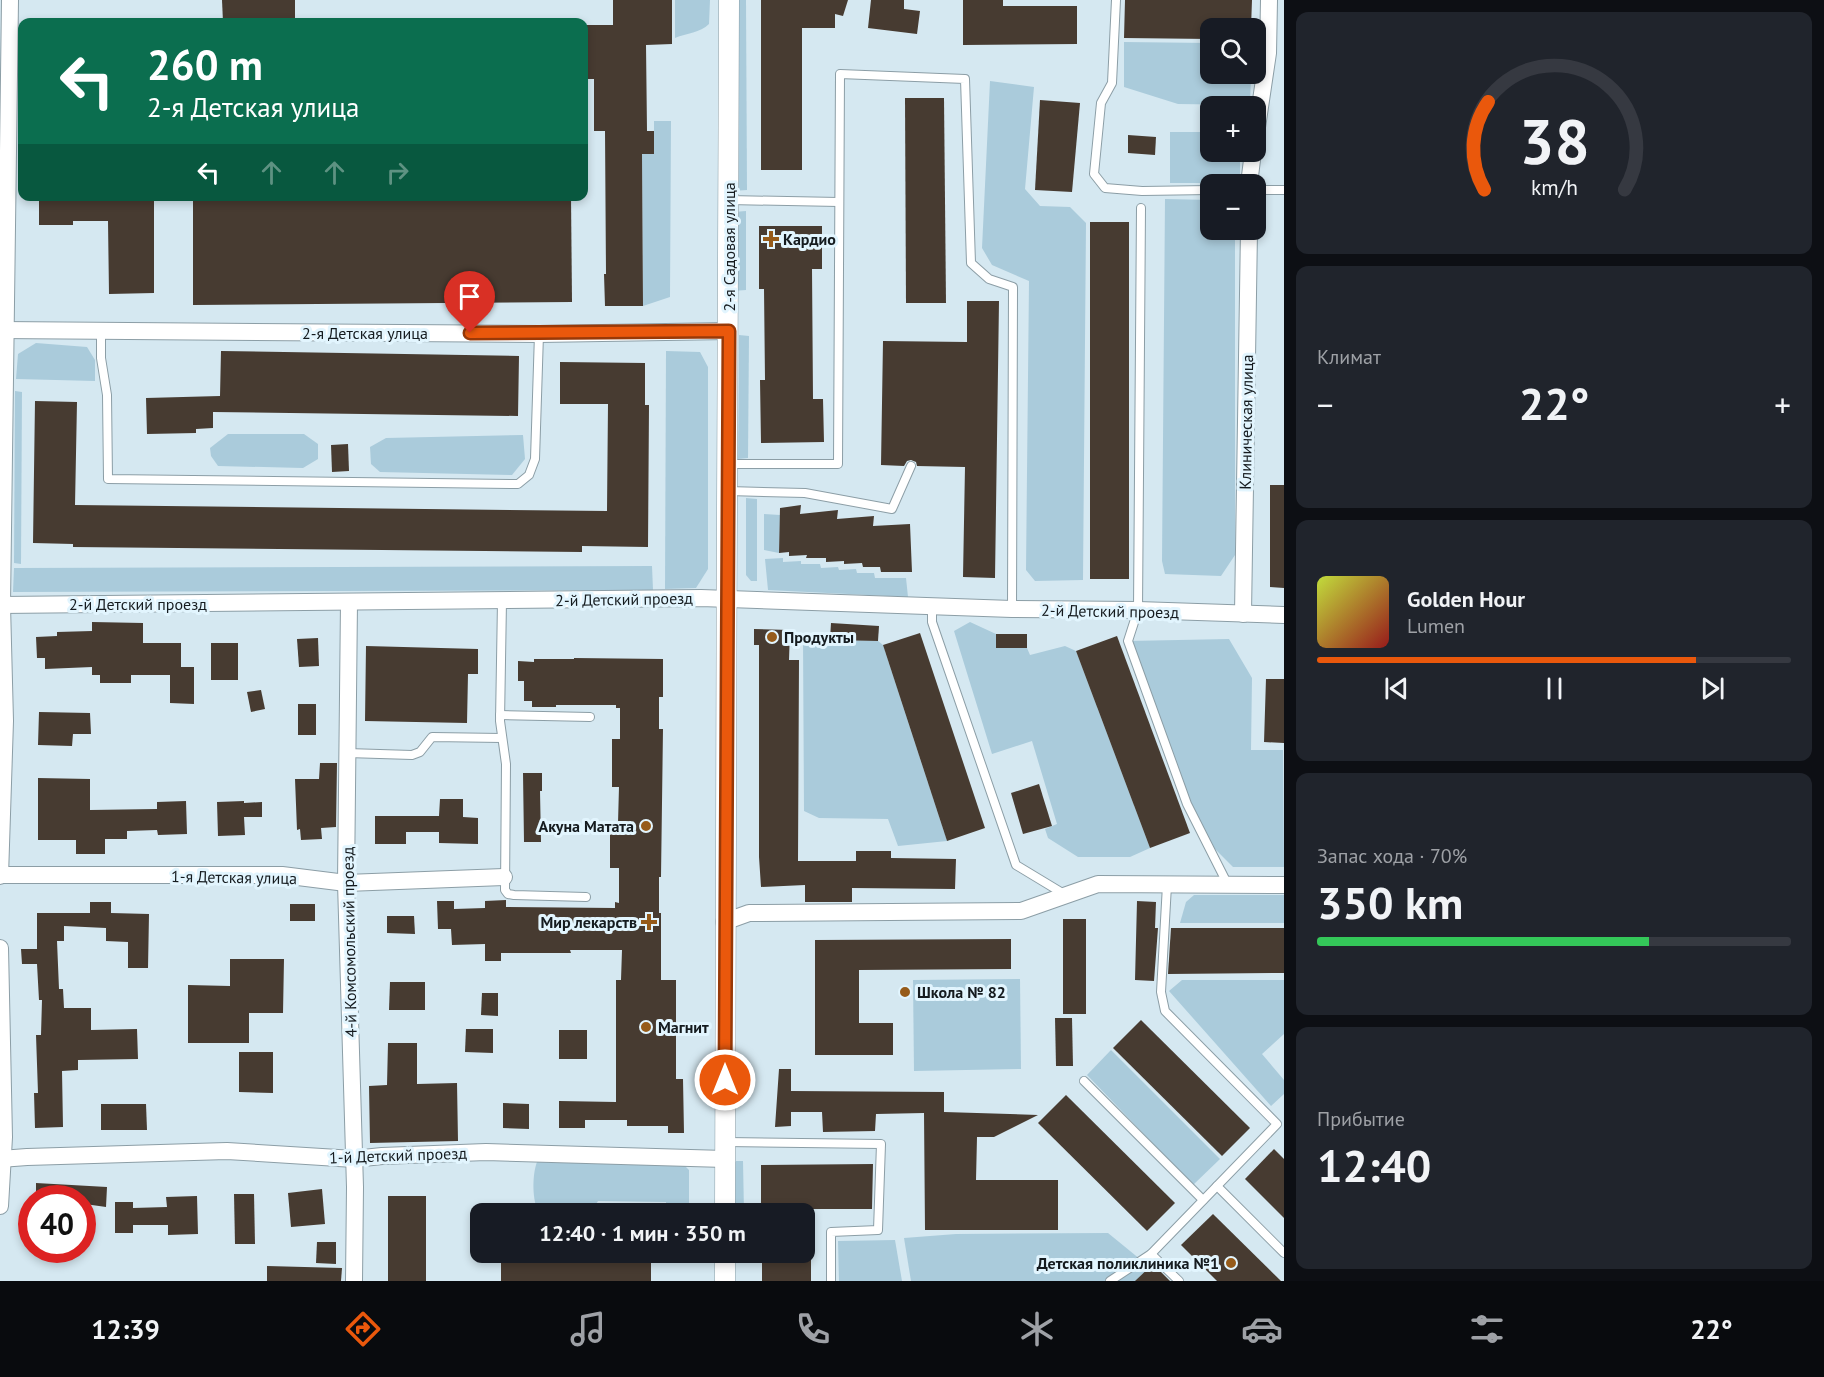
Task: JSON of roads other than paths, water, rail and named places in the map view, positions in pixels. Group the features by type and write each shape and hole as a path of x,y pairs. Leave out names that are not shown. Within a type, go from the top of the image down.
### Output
{"street":[{"path":"0,875 5,721 1,605 5,43 9,0"},
{"name":"2-я Садовая улица","path":"725,1203 724,922 729,0"},
{"path":"1262,96 1268,53 1269,0"},
{"name":"Клиническая улица","path":"1243,615 1249,240"},
{"name":"2-я Детская улица","path":"3,330 539,334 729,331"},
{"name":"2-й Детский проезд","path":"1,605 727,599 1012,609 1284,615"},
{"name":"4-й Комсомольский проезд","path":"349,602 346,883 354,1160 354,1281"},
{"name":"1-я Детская улица","path":"0,875 282,875 346,883 504,877"},
{"path":"724,922 749,913 1021,911 1098,884 1284,885"},
{"path":"0,948 2,1159 0,1206"},
{"name":"1-й Детский проезд","path":"2,1159 227,1151 354,1160 382,1156 486,1152 724,1151"},
{"path":"725,1263 725,1281"}],"lane":[{"path":"1116,0 1112,83 1101,103 1094,174 1105,188 1200,190"},
{"path":"728,464 838,464 840,74 965,79 971,263 989,279 1013,287 1012,609"},
{"path":"1266,190 1284,190"},
{"path":"729,200 839,202"},
{"path":"1141,208 1138,610 1128,641 1187,804 1228,885"},
{"path":"101,331 101,358 107,394 108,479 518,484 529,475 535,459 539,334"},
{"path":"728,490 805,493 892,509 911,466"},
{"path":"502,601 500,715 506,764 505,890 508,894 586,897"},
{"path":"932,606 932,621 1016,866 1066,895"},
{"path":"500,715 590,717"},
{"path":"347,753 412,755 420,752 432,737 502,738"},
{"path":"1110,1281 1151,1254 1277,1124 1165,1011 1161,992 1167,885"},
{"path":"1084,1081 1203,1200"},
{"path":"724,1151 881,1144 878,1230 831,1232 831,1281"},
{"path":"1217,1186 1284,1253"},
{"path":"1151,1254 1179,1281"}],"place":[{"name":"Кардио","path":"771,239"},
{"name":"Продукты","path":"772,637"},
{"name":"Акуна Матата","path":"646,826"},
{"name":"Мир лекарств","path":"649,922"},
{"name":"Школа № 82","path":"905,992"},
{"name":"Магнит","path":"646,1027"},
{"name":"Детская поликлиника №1","path":"1231,1263"}]}
